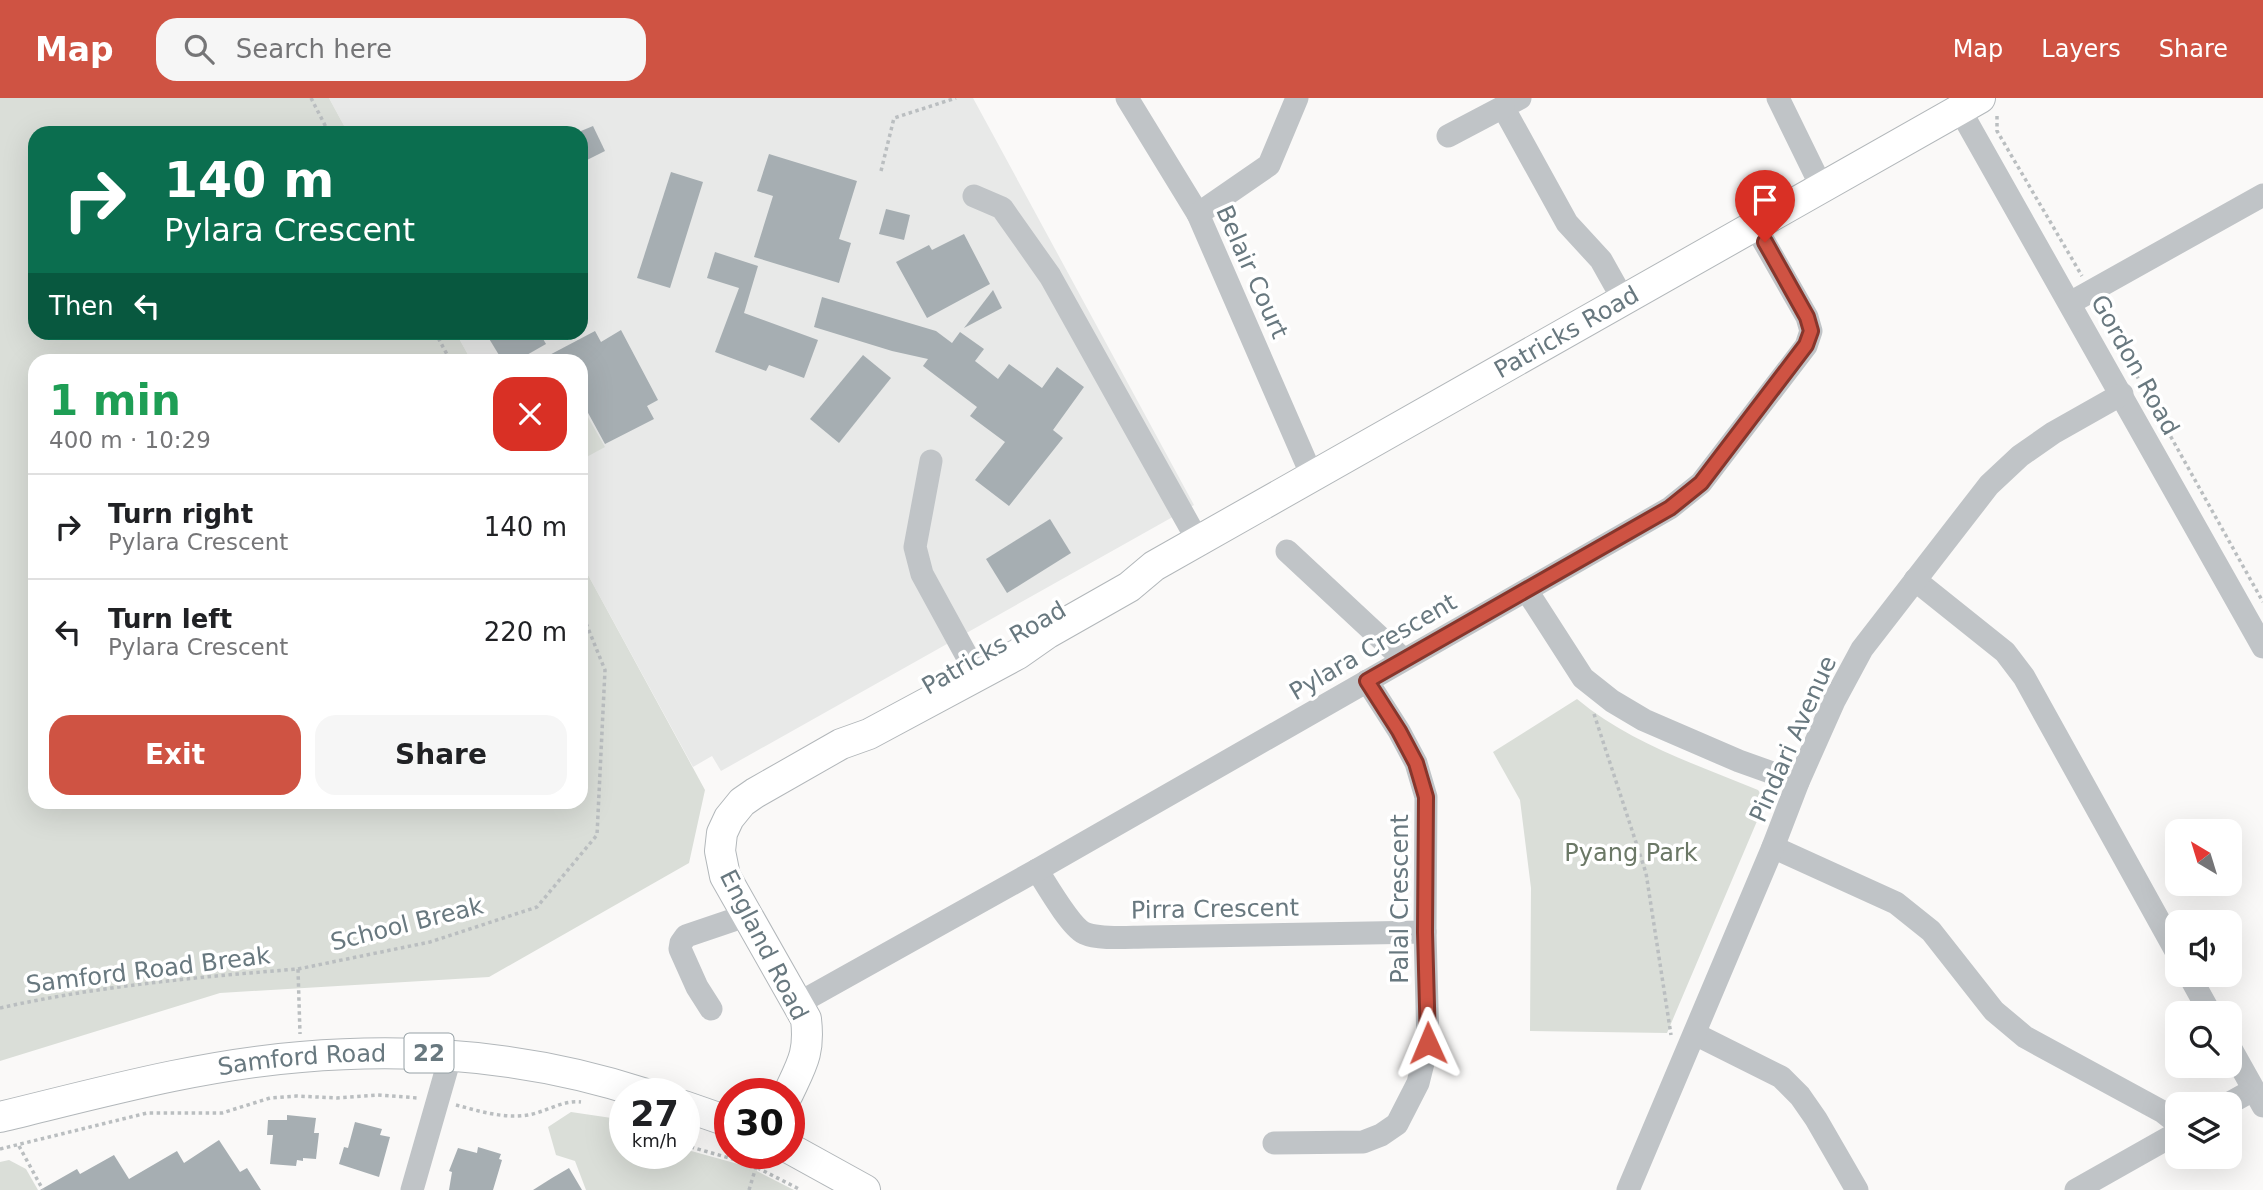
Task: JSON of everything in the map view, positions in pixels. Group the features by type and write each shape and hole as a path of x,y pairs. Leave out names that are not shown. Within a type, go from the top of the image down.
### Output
{"main road":[{"name":"Patricks Road","path":"722,833 729,818 742,802 841,744 869,734 999,664 1129,587 1154,566 1822,187 1979,108"},
{"name":"Patricks Road","path":"841,744 863,724 947,677 969,660 1122,575 1154,566"},
{"name":"England Road","path":"722,833 721,862 725,876 806,1019 809,1040 806,1055 795,1078"},
{"name":"Samford Road","path":"0,1117 155,1080 299,1057 374,1053 452,1054 546,1068 609,1084"},
{"path":"805,1156 864,1190"}],"street":[{"name":"Belair Court","path":"1127,98 1198,214 1312,476"},
{"path":"1198,214 1269,165 1297,98"},
{"path":"1778,98 1822,187"},
{"path":"1448,136 1512,102 1567,223 1601,260 1624,300"},
{"name":"Gordon Road","path":"1979,108 2080,298 2122,394 2263,648"},
{"path":"2080,298 2263,195"},
{"path":"974,197 1002,208 1050,276 1198,541"},
{"name":"Pylara Crescent","path":"799,1003 1527,591 1670,508 1701,483 1806,345 1811,331 1807,317 1755,226"},
{"name":"Pindari Avenue","path":"1628,1190 1798,782 1834,702 1862,649 1989,485 2020,456 2053,433 2122,394"},
{"path":"931,461 915,547 922,574 969,660"},
{"path":"1287,551 1403,659"},
{"path":"1915,580 2005,652 2024,677 2165,931"},
{"path":"1527,591 1583,678 1612,701 1644,720 1739,761 1798,782"},
{"name":"Palal Crescent","path":"1273,1143 1363,1142 1381,1135 1396,1124 1418,1083 1428,1043 1426,797 1416,763 1367,681"},
{"path":"1773,847 1896,903 1931,931 1994,1010 2025,1037 2165,1114"},
{"name":"Pirra Crescent","path":"1037,870 1065,913 1083,933 1146,937 1425,932"},
{"path":"711,1009 680,949 681,943 687,936 748,915"},
{"path":"1695,1034 1780,1077 1800,1096 1857,1190"},
{"path":"412,1190 452,1054"},
{"path":"2242,1069 2258,1098"},
{"path":"2076,1190 2165,1140"}],"path":[{"path":"312,98 326,126"},
{"path":"881,171 894,118 956,98"},
{"path":"1979,108 1997,131 2080,298 2263,602"},
{"name":"School Break","path":"298,969 430,942 537,907 597,835 605,670 588,628"},
{"path":"1583,678 1646,873 1671,1029"},
{"name":"Samford Road Break","path":"0,1008 61,994 298,969 299,1057"},
{"path":"0,1149 147,1113 222,1113 270,1098 378,1095 437,1100 515,1116 577,1101 586,1102"},
{"path":"19,1145 43,1190"},
{"path":"749,1190 755,1169"},
{"path":"760,1169 801,1190"}],"shaded area":[{"path":"329,98 973,98 1194,505 721,771 712,756 693,767 588,575 588,354 468,354 460,340 588,340 588,126 344,126"}],"green space":[{"path":"0,98 329,98 344,126 28,126 28,340 460,340 468,354 28,354 28,809 588,809 588,575 705,790 689,863 489,977 220,993 0,1061"},
{"path":"588,417 605,447 588,456"},
{"name":"Pyang Park","path":"1577,699 1641,740 1758,790 1764,798 1763,807 1667,1033 1530,1031 1531,888 1520,800 1493,752"},
{"path":"571,1112 609,1118 609,1169 700,1169 700,1153 714,1157 714,1169 753,1169 794,1190 586,1190 575,1161 556,1155 548,1127"},
{"path":"9,1160 26,1169 38,1190 0,1190 0,1162"}],"building":[{"path":"593,126 605,151 588,160 588,128"},
{"path":"769,154 857,181 839,239 851,243 839,283 754,257 773,196 757,191"},
{"path":"671,172 703,182 670,288 637,278"},
{"path":"886,209 910,215 904,240 879,234"},
{"path":"964,234 990,284 927,318 896,262 929,245 932,250"},
{"path":"715,252 758,266 744,313 818,340 804,378 769,365 766,371 715,352 739,288 707,278"},
{"path":"993,290 1002,308 964,328"},
{"path":"822,297 936,331 952,343 960,332 984,349 975,361 998,379 1009,364 1042,388 1057,367 1084,387 1053,430 1063,438 1009,506 975,480 1005,442 970,416 977,407 923,366 928,359 814,327"},
{"path":"621,330 658,400 647,406 654,419 605,444 588,413 588,354 551,354 578,340 588,340 588,335 595,331 601,342"},
{"path":"490,340 544,340 546,344 528,354 498,354"},
{"path":"863,355 891,378 839,443 810,419"},
{"path":"1050,519 1071,553 1007,593 986,559"},
{"path":"287,1115 316,1118 314,1133 319,1133 316,1159 297,1160 296,1166 270,1164 273,1135 267,1135 268,1120 287,1120"},
{"path":"355,1122 382,1129 380,1135 390,1137 379,1177 339,1164 344,1147 348,1148"},
{"path":"219,1140 240,1172 247,1168 261,1190 40,1190 77,1169 80,1174 114,1155 129,1179 177,1151 184,1163"},
{"path":"478,1147 501,1154 499,1159 502,1160 493,1190 449,1190 452,1172 449,1171 458,1148 477,1153"},
{"path":"569,1168 582,1190 533,1190 552,1178"}],"route":[{"path":"1428,1043 1426,797 1416,763 1367,681 1670,508 1701,483 1806,345 1811,331 1807,317 1765,242"}]}
